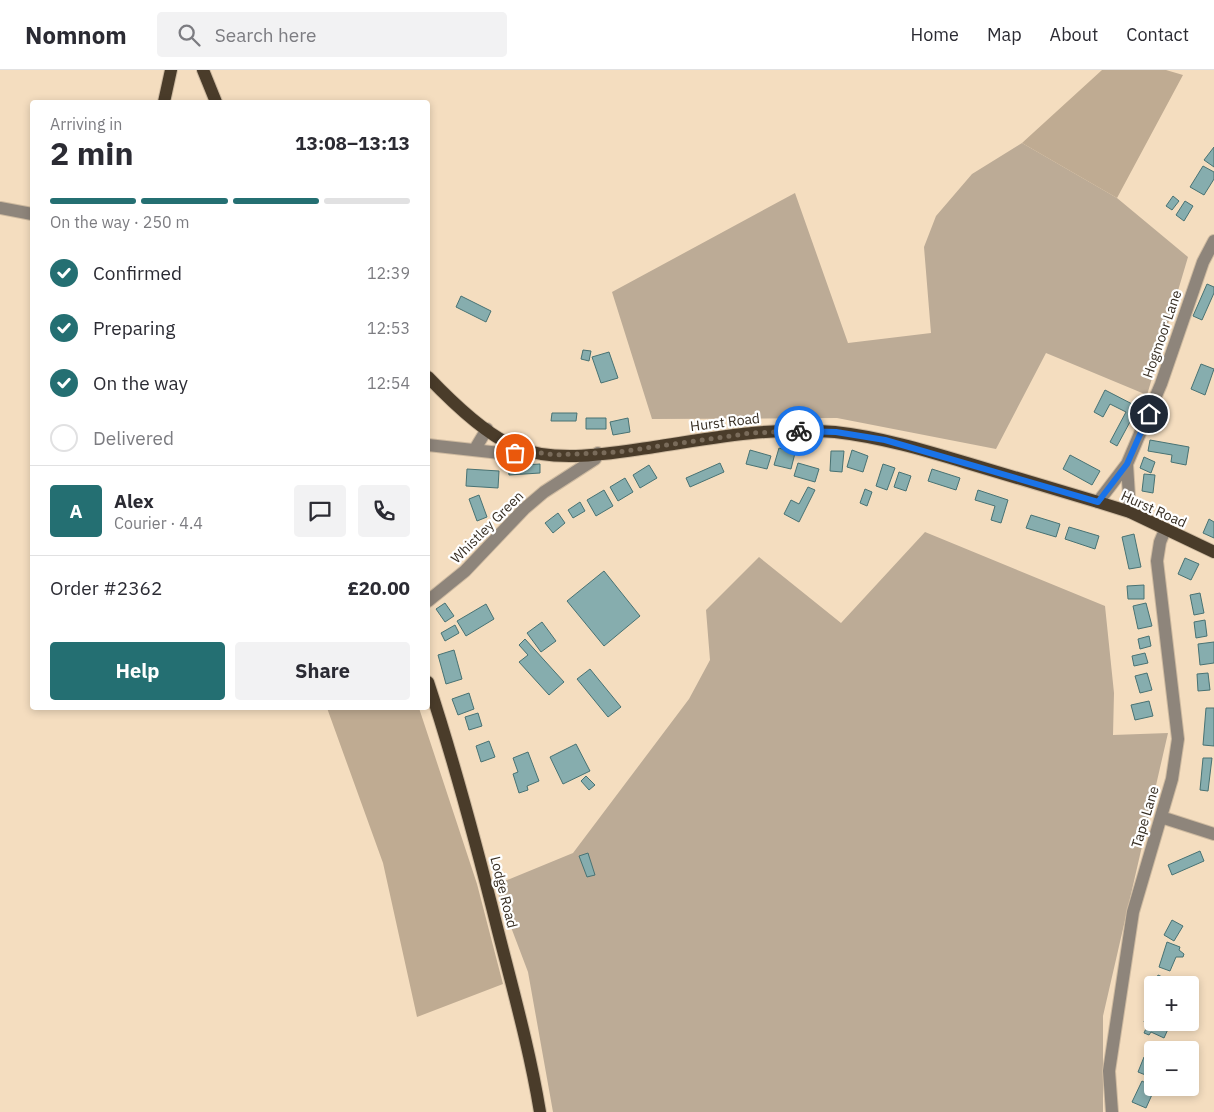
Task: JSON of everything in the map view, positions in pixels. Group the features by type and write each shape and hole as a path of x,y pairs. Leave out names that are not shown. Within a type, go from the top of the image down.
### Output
{"main road":[{"path":"164,100 171,70"},
{"path":"203,70 215,100"},
{"name":"Hurst Road","path":"430,378 487,429 514,447 538,454 598,453 751,433 836,432 885,440 1130,512 1214,552"},
{"name":"Lodge Road","path":"430,688 444,731 482,868 513,988 540,1112"}],"street":[{"path":"0,208 30,214"},
{"name":"Hogmoor Lane","path":"1098,502 1127,464 1161,384 1203,262 1214,241"},
{"path":"475,448 487,429"},
{"path":"430,445 475,448 500,453 515,453 524,450"},
{"name":"Whistley Green","path":"430,599 466,571 524,508 569,474 595,459 598,453"},
{"path":"564,455 569,474"},
{"name":"Hogmoor Lane","path":"1127,464 1130,512"},
{"name":"Tape Lane","path":"1112,1112 1109,1072 1120,987 1133,912 1172,779 1178,739 1157,561 1165,530"},
{"path":"1161,817 1214,834"}],"shaded area":[{"path":"1102,70 1166,70 1183,75 1117,198 1022,143"},
{"path":"1022,143 1117,198 1188,257 1147,395 1046,353 996,449 837,418 652,419 612,292 795,193 848,343 931,333 924,247 936,216 972,174"},
{"path":"925,532 1105,606 1114,693 1113,735 1168,733 1103,1016 1103,1112 553,1112 528,972 495,885 573,853 689,699 710,660 706,610 759,557 841,623"},
{"path":"328,710 420,710 477,884 503,984 417,1017 383,863"}],"building":[{"path":"1214,147 1214,167 1204,160"},
{"path":"1203,166 1214,172 1214,179 1204,195 1190,187"},
{"path":"1173,196 1179,201 1172,210 1166,206"},
{"path":"1185,201 1193,206 1184,221 1176,215"},
{"path":"1207,284 1214,287 1214,293 1202,320 1193,316"},
{"path":"461,296 491,311 486,322 456,307"},
{"path":"583,350 591,351 589,361 581,359"},
{"path":"609,352 618,378 601,383 592,357"},
{"path":"1201,364 1214,369 1205,395 1191,389"},
{"path":"1105,390 1138,407 1117,446 1110,442 1126,412 1110,404 1103,417 1094,412"},
{"path":"552,413 577,413 576,421 551,421"},
{"path":"586,418 606,418 606,429 586,429"},
{"path":"628,418 630,432 613,435 610,422"},
{"path":"1150,440 1189,447 1186,465 1171,462 1172,455 1148,451"},
{"path":"779,448 795,453 791,469 774,465"},
{"path":"750,450 771,456 767,469 746,464"},
{"path":"852,450 868,456 863,472 847,467"},
{"path":"831,451 844,451 842,472 830,471"},
{"path":"1070,455 1100,471 1092,485 1063,469"},
{"path":"1144,457 1155,462 1151,473 1140,468"},
{"path":"720,463 724,472 690,487 686,478"},
{"path":"798,463 819,469 815,482 794,476"},
{"path":"540,464 540,473 509,475 508,466"},
{"path":"883,464 895,468 887,490 876,486"},
{"path":"649,465 657,478 640,488 633,475"},
{"path":"467,469 499,471 498,488 466,486"},
{"path":"932,469 960,478 956,490 928,481"},
{"path":"899,472 911,476 906,491 894,487"},
{"path":"1144,474 1155,475 1153,493 1142,491"},
{"path":"625,478 633,492 618,501 610,487"},
{"path":"808,487 815,490 799,522 784,514 791,500 799,504"},
{"path":"865,489 872,492 867,506 860,503"},
{"path":"604,490 613,506 596,516 587,500"},
{"path":"978,490 1008,500 1001,523 991,520 995,506 975,500"},
{"path":"479,495 487,517 477,521 469,499"},
{"path":"580,502 585,511 573,518 568,510"},
{"path":"558,513 565,523 553,533 545,523"},
{"path":"1031,515 1060,524 1056,537 1026,528"},
{"path":"1209,519 1214,522 1214,538 1203,533"},
{"path":"1069,527 1099,536 1095,549 1065,539"},
{"path":"1134,534 1141,567 1129,569 1122,537"},
{"path":"1185,558 1199,564 1191,580 1178,574"},
{"path":"604,571 640,616 604,646 567,601"},
{"path":"1144,585 1144,599 1128,599 1127,586"},
{"path":"1200,593 1204,613 1194,615 1190,595"},
{"path":"445,603 454,616 445,622 436,609"},
{"path":"1146,603 1152,626 1138,629 1133,606"},
{"path":"486,604 494,619 466,636 457,621"},
{"path":"1205,620 1207,636 1196,638 1194,622"},
{"path":"542,622 556,641 541,652 527,633"},
{"path":"455,625 459,633 445,641 441,633"},
{"path":"1149,636 1151,646 1140,649 1138,639"},
{"path":"525,639 564,682 549,695 519,662 528,655 519,645"},
{"path":"1214,642 1214,663 1200,665 1198,644"},
{"path":"454,650 462,679 446,684 438,655"},
{"path":"1145,653 1148,663 1134,666 1132,656"},
{"path":"590,669 621,707 608,717 577,679"},
{"path":"1147,673 1152,690 1140,693 1135,676"},
{"path":"1208,673 1210,690 1198,691 1197,674"},
{"path":"469,693 474,709 458,715 452,699"},
{"path":"1149,701 1153,716 1135,720 1131,705"},
{"path":"1206,708 1214,708 1214,746 1203,745"},
{"path":"478,713 482,726 469,730 465,717"},
{"path":"489,741 495,757 481,762 476,746"},
{"path":"576,744 590,771 563,784 550,757"},
{"path":"528,752 539,781 527,786 528,790 519,793 513,774 518,772 513,758"},
{"path":"1203,758 1212,758 1208,791 1200,790"},
{"path":"586,776 595,785 589,790 581,781"},
{"path":"1200,851 1204,861 1172,875 1168,865"},
{"path":"588,853 595,875 587,877 579,856"},
{"path":"1172,920 1183,926 1174,941 1164,935"},
{"path":"1167,942 1180,947 1179,950 1184,954 1183,957 1176,957 1170,971 1159,967"},
{"path":"1145,1031 1167,1031 1164,1038 1151,1032 1149,1035 1144,1033"},
{"path":"1144,1057 1144,1074 1138,1072"},
{"path":"1142,1081 1144,1082 1144,1096 1151,1096 1146,1108 1132,1102"}],"way so far":[{"path":"515,453 524,450 538,454 554,455 618,452 751,433 799,431"}],"route":[{"path":"799,431 836,432 885,440 1098,502 1127,464 1149,414"}]}
